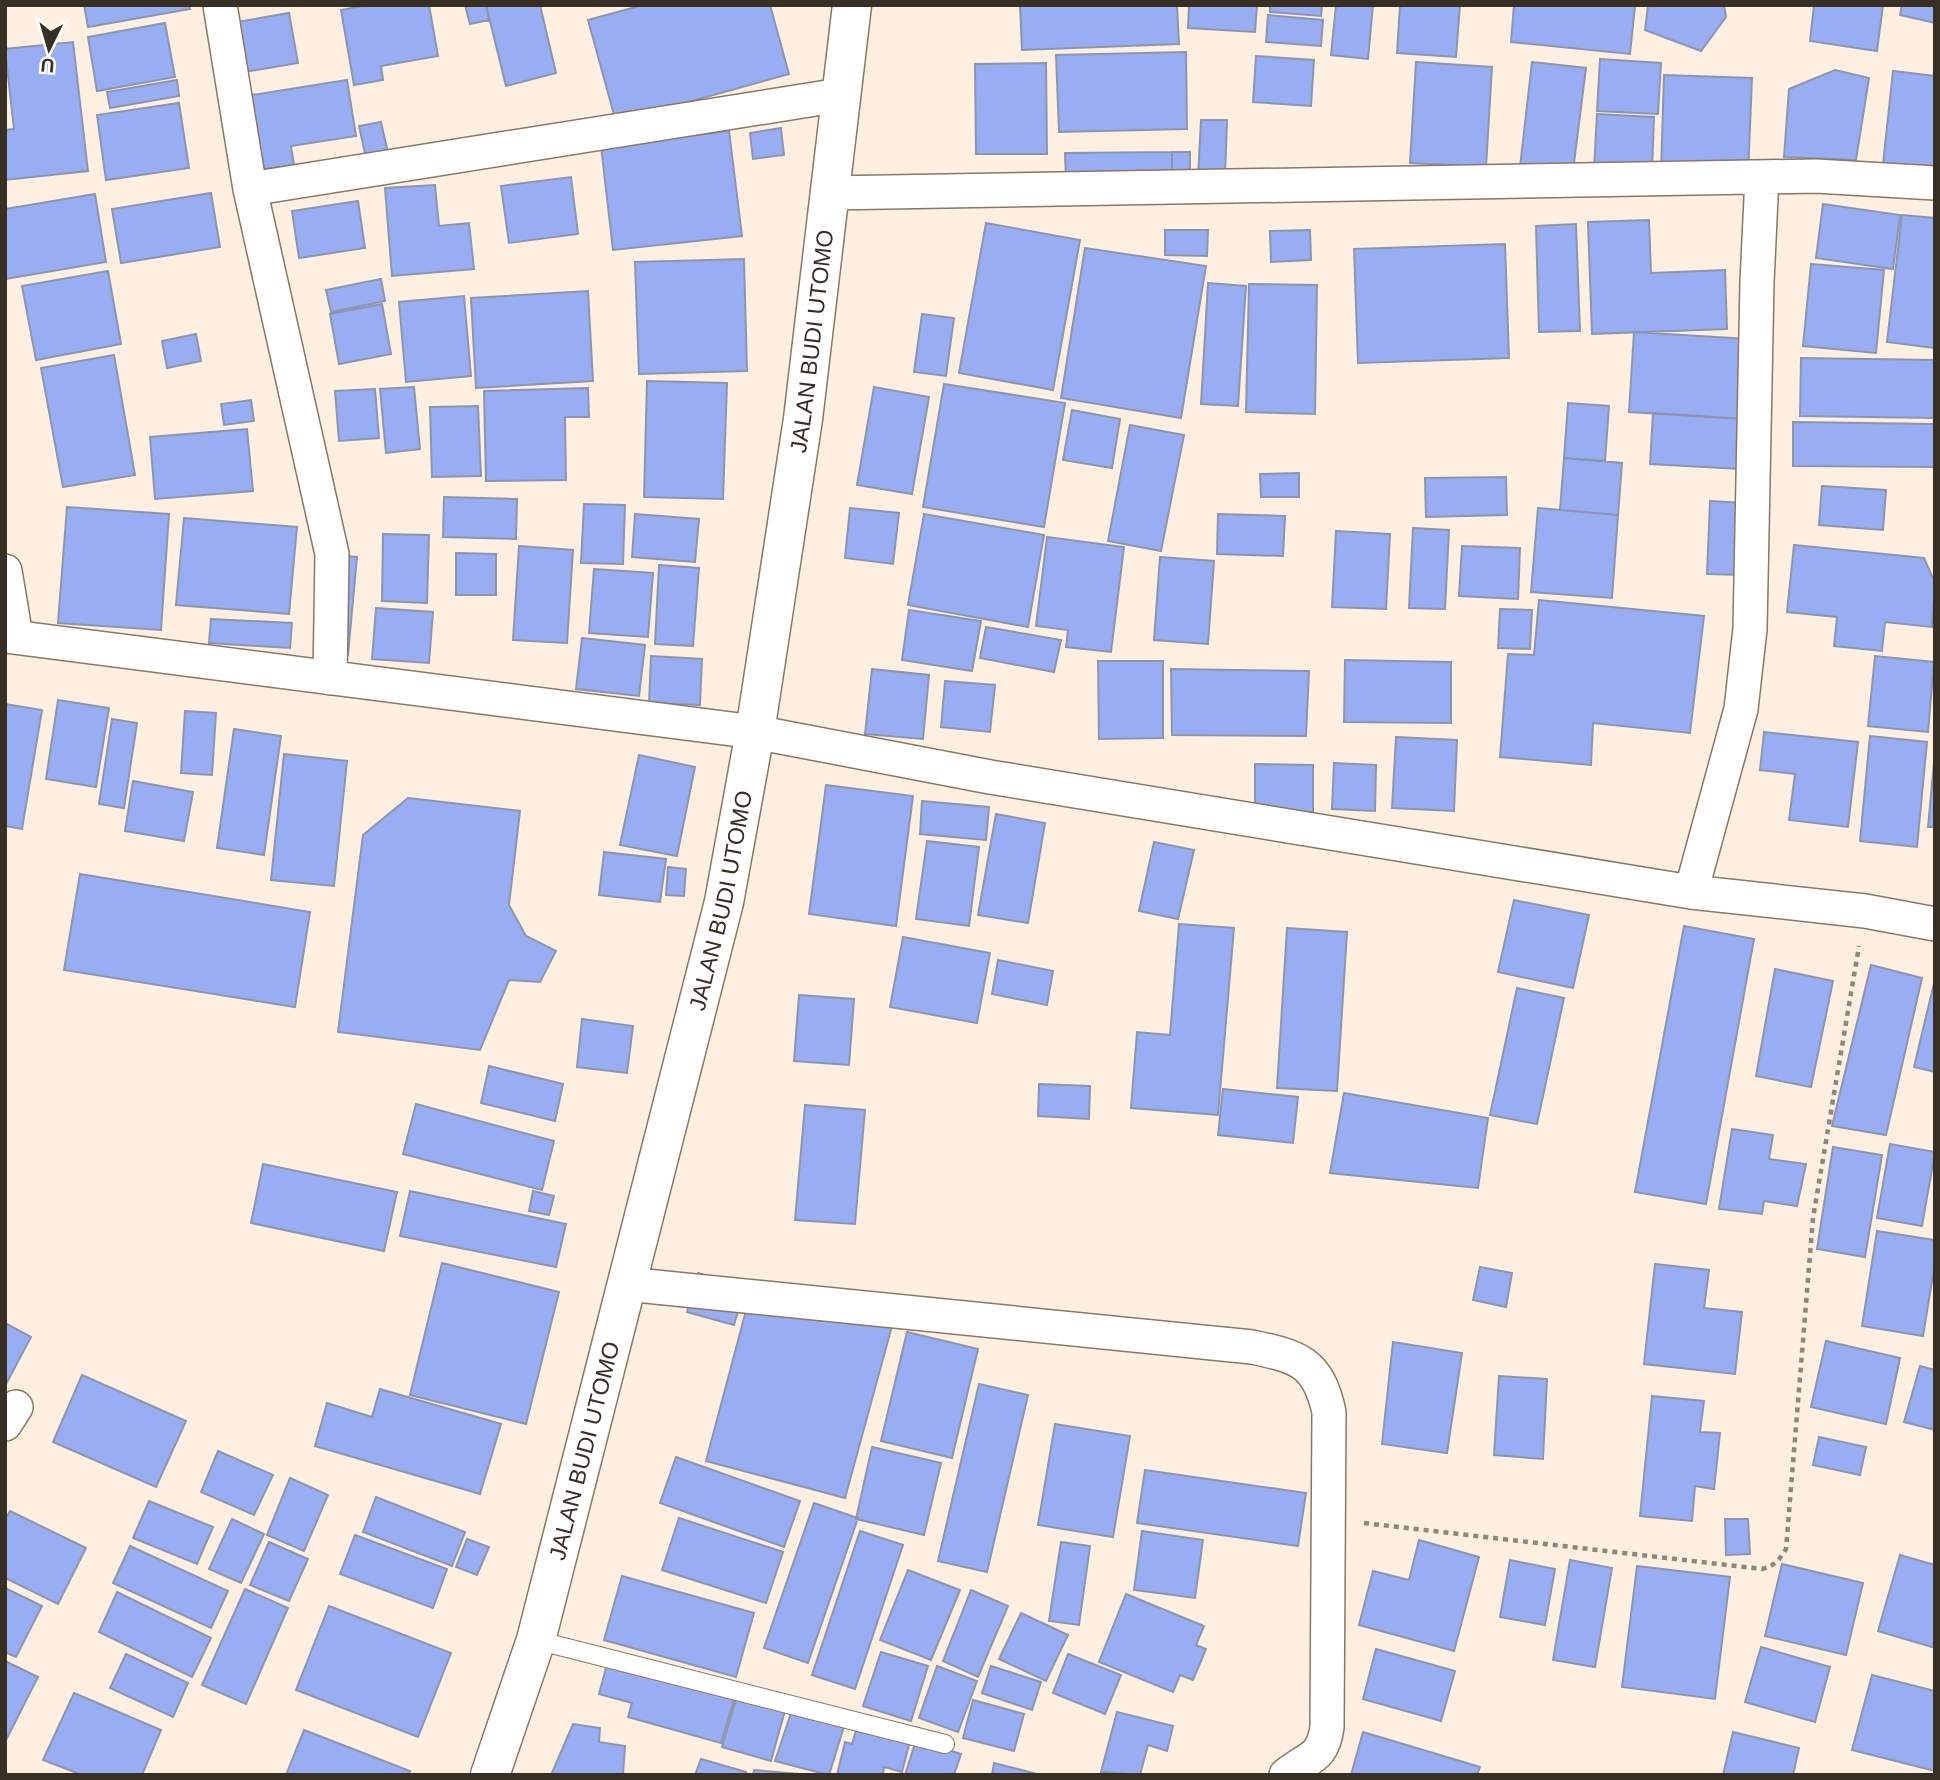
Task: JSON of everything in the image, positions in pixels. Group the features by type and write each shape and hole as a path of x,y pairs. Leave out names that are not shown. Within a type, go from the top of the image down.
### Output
{"street":[{"path":"220,5 250,189 332,554 330,678"},
{"name":"JALAN BUDI UTOMO","path":"490,1775 536,1640 724,902 755,732 803,419 852,5"},
{"path":"250,189 840,96"},
{"path":"829,193 1816,176 1935,183"},
{"path":"1691,892 1741,709 1750,629 1756,282 1762,177"},
{"path":"5,570 10,637 755,732 990,777 1691,892 1865,911 1935,924"},
{"path":"626,1284 1252,1347 1283,1354 1307,1365 1323,1385 1329,1412 1325,1744 1319,1753 1286,1775"}],"lane":[{"path":"536,1640 945,1744"}],"path":[{"path":"1328,1519 1752,1568 1773,1566 1786,1549 1813,1218 1865,911"}],"building":[{"path":"84,5 189,5 190,9 88,27"},
{"path":"367,5 429,5 438,56 381,66 383,80 354,85 341,10"},
{"path":"465,5 486,5 489,20 470,24"},
{"path":"486,5 540,5 556,73 506,86"},
{"path":"643,5 770,5 789,74 616,122 588,20"},
{"path":"1020,5 1177,5 1179,44 1022,50"},
{"path":"1189,5 1257,5 1255,32 1188,28"},
{"path":"1270,5 1322,5 1321,16 1270,12"},
{"path":"1336,5 1373,5 1368,59 1331,55"},
{"path":"1400,5 1460,5 1456,57 1397,53"},
{"path":"1514,5 1635,6 1630,54 1511,42"},
{"path":"1648,5 1724,5 1726,17 1701,51 1645,30"},
{"path":"1814,5 1883,5 1877,51 1810,41"},
{"path":"1902,5 1935,5 1935,23 1900,15"},
{"path":"289,13 298,63 233,74 225,24"},
{"path":"1268,15 1323,20 1321,46 1266,42"},
{"path":"165,23 175,77 97,91 88,37"},
{"path":"73,42 88,171 5,180 5,130 14,129 5,49"},
{"path":"1186,52 1187,129 1059,132 1056,55"},
{"path":"1256,56 1314,60 1311,106 1253,102"},
{"path":"1600,59 1661,63 1658,114 1597,111"},
{"path":"1416,62 1492,67 1486,167 1410,163"},
{"path":"1532,62 1586,68 1573,171 1520,167"},
{"path":"1046,63 1047,154 976,154 975,64"},
{"path":"1835,70 1869,78 1856,160 1784,157 1789,89"},
{"path":"1893,71 1935,76 1935,169 1883,164"},
{"path":"1664,75 1752,78 1748,175 1661,172"},
{"path":"177,80 179,96 110,108 107,92"},
{"path":"347,80 356,136 291,146 294,165 244,172 233,98"},
{"path":"179,103 189,168 106,180 97,115"},
{"path":"1597,114 1654,117 1652,171 1594,168"},
{"path":"1201,120 1227,120 1225,178 1198,177"},
{"path":"381,122 388,153 366,158 359,126"},
{"path":"781,128 784,155 753,159 750,133"},
{"path":"729,131 742,236 613,250 601,146"},
{"path":"1172,152 1190,152 1190,179 1172,180"},
{"path":"1172,152 1172,180 1066,181 1065,153"},
{"path":"571,177 578,234 509,243 501,186"},
{"path":"435,185 439,226 469,223 474,269 392,276 385,188"},
{"path":"211,193 220,247 121,263 112,209"},
{"path":"95,194 106,262 5,279 5,209"},
{"path":"358,201 365,248 299,258 292,211"},
{"path":"1823,204 1900,215 1893,269 1816,258"},
{"path":"1902,215 1935,218 1935,348 1887,342"},
{"path":"1649,220 1651,273 1725,270 1727,329 1592,334 1588,222"},
{"path":"986,223 1080,240 1053,390 959,373"},
{"path":"1576,224 1580,331 1539,332 1536,226"},
{"path":"1165,230 1208,230 1207,256 1165,255"},
{"path":"1310,230 1311,260 1271,262 1270,231"},
{"path":"1505,244 1509,358 1358,363 1354,249"},
{"path":"1085,248 1206,266 1181,418 1061,398"},
{"path":"744,259 747,371 639,374 635,262"},
{"path":"1811,264 1884,270 1876,353 1803,346"},
{"path":"108,271 121,344 36,360 22,286"},
{"path":"381,279 385,301 331,312 326,290"},
{"path":"1208,283 1246,286 1238,406 1201,404"},
{"path":"1249,284 1317,285 1315,414 1246,412"},
{"path":"588,291 593,381 476,388 471,298"},
{"path":"464,296 471,376 406,382 399,302"},
{"path":"382,304 391,354 339,364 330,314"},
{"path":"922,314 954,318 946,376 914,372"},
{"path":"1634,332 1748,339 1743,419 1629,412"},
{"path":"196,334 201,361 167,368 162,341"},
{"path":"114,355 135,475 63,487 41,368"},
{"path":"1801,358 1935,360 1935,418 1800,416"},
{"path":"647,381 727,383 723,499 644,497"},
{"path":"944,384 1065,403 1044,527 923,507"},
{"path":"414,387 420,449 386,453 380,389"},
{"path":"874,387 929,397 912,494 857,485"},
{"path":"588,388 589,417 565,417 566,480 486,481 484,391"},
{"path":"375,389 379,438 339,441 335,391"},
{"path":"251,400 254,421 224,425 221,404"},
{"path":"1568,403 1609,406 1605,461 1564,458"},
{"path":"478,406 481,476 432,477 430,407"},
{"path":"1072,410 1120,419 1112,468 1063,460"},
{"path":"1653,413 1743,419 1740,469 1650,464"},
{"path":"1793,422 1935,424 1935,467 1793,466"},
{"path":"1130,425 1184,435 1161,551 1108,541"},
{"path":"247,429 253,491 155,499 150,437"},
{"path":"1564,458 1622,463 1618,515 1560,510"},
{"path":"1299,473 1299,497 1261,497 1260,474"},
{"path":"1506,477 1507,515 1426,517 1425,478"},
{"path":"1822,486 1886,490 1883,530 1819,525"},
{"path":"444,497 517,499 516,539 443,537"},
{"path":"1710,501 1743,503 1741,575 1707,574"},
{"path":"584,504 625,505 623,564 581,563"},
{"path":"67,507 169,514 161,630 58,623"},
{"path":"850,508 899,513 893,564 845,558"},
{"path":"1538,508 1618,515 1612,598 1531,592"},
{"path":"635,514 699,519 695,562 632,557"},
{"path":"924,514 1044,535 1028,627 908,605"},
{"path":"1218,514 1285,516 1283,556 1217,554"},
{"path":"184,518 297,527 289,614 176,605"},
{"path":"1413,528 1449,530 1445,609 1409,608"},
{"path":"1336,531 1390,534 1386,609 1332,607"},
{"path":"383,534 429,535 427,603 382,601"},
{"path":"1047,537 1124,547 1111,652 1066,647 1068,630 1036,626"},
{"path":"1794,545 1924,558 1935,583 1932,627 1885,622 1882,651 1834,646 1837,617 1787,612"},
{"path":"519,546 573,550 567,643 513,640"},
{"path":"1462,546 1520,548 1518,599 1459,596"},
{"path":"456,553 496,554 496,595 456,595"},
{"path":"330,555 357,557 348,655 322,652"},
{"path":"1160,557 1214,561 1208,644 1154,640"},
{"path":"659,565 699,568 693,646 655,644"},
{"path":"594,569 653,573 648,637 589,633"},
{"path":"1539,600 1704,616 1690,733 1593,723 1591,765 1500,757 1508,654 1534,655"},
{"path":"376,608 433,612 429,663 372,659"},
{"path":"1500,609 1532,610 1530,649 1498,648"},
{"path":"909,610 981,621 972,671 902,660"},
{"path":"211,619 292,623 290,648 209,643"},
{"path":"986,627 1061,640 1054,672 980,658"},
{"path":"582,638 645,645 639,696 576,689"},
{"path":"651,656 702,659 700,705 649,703"},
{"path":"1875,656 1934,662 1928,732 1868,726"},
{"path":"1345,660 1451,662 1451,723 1344,722"},
{"path":"1098,661 1163,661 1163,738 1099,739"},
{"path":"872,669 929,675 923,739 865,734"},
{"path":"1171,669 1309,671 1306,736 1172,735"},
{"path":"945,681 995,685 990,732 941,727"},
{"path":"58,700 109,708 96,787 46,779"},
{"path":"5,704 42,710 22,829 5,826"},
{"path":"185,711 216,713 212,775 181,773"},
{"path":"112,719 137,723 124,808 99,804"},
{"path":"234,729 281,736 264,855 217,848"},
{"path":"1764,732 1858,742 1848,827 1789,820 1795,774 1760,770"},
{"path":"1870,736 1927,742 1917,847 1860,841"},
{"path":"1396,737 1457,740 1454,811 1392,808"},
{"path":"1935,751 1935,827 1928,827"},
{"path":"284,754 347,761 334,886 271,880"},
{"path":"639,755 695,767 677,856 620,845"},
{"path":"1334,763 1376,765 1375,811 1332,809"},
{"path":"1255,764 1313,765 1313,812 1255,812"},
{"path":"133,781 193,792 184,841 125,831"},
{"path":"826,785 913,796 896,926 809,914"},
{"path":"408,798 520,811 509,905 526,936 556,951 540,982 509,980 480,1050 338,1032 363,835"},
{"path":"922,801 989,807 986,840 920,834"},
{"path":"996,814 1045,823 1028,923 978,915"},
{"path":"927,841 979,847 969,926 916,919"},
{"path":"1154,842 1194,850 1178,919 1139,911"},
{"path":"604,852 666,859 660,902 599,895"},
{"path":"668,867 686,869 684,896 666,895"},
{"path":"80,874 310,912 295,1007 64,970"},
{"path":"1514,900 1589,915 1573,988 1498,972"},
{"path":"1179,924 1234,928 1218,1115 1131,1108 1137,1032 1170,1035"},
{"path":"1684,926 1754,939 1706,1204 1635,1192"},
{"path":"1287,928 1347,932 1337,1091 1277,1088"},
{"path":"903,937 990,953 977,1023 890,1007"},
{"path":"998,960 1053,971 1047,1005 992,994"},
{"path":"1871,965 1922,978 1886,1135 1832,1126"},
{"path":"1775,969 1833,981 1811,1087 1756,1076"},
{"path":"1935,979 1935,1072 1914,1067"},
{"path":"1517,988 1564,998 1537,1124 1490,1115"},
{"path":"799,995 854,999 849,1065 794,1061"},
{"path":"582,1019 633,1026 627,1073 577,1067"},
{"path":"489,1066 563,1084 555,1121 481,1103"},
{"path":"1039,1084 1090,1086 1089,1119 1038,1116"},
{"path":"1223,1089 1298,1097 1293,1143 1218,1135"},
{"path":"1344,1093 1488,1118 1478,1188 1330,1173"},
{"path":"416,1104 554,1141 542,1190 403,1154"},
{"path":"805,1105 865,1110 855,1224 795,1220"},
{"path":"1732,1129 1773,1135 1769,1159 1806,1164 1797,1206 1764,1201 1762,1214 1719,1209"},
{"path":"1890,1144 1935,1152 1922,1226 1877,1218"},
{"path":"1833,1147 1882,1155 1865,1257 1817,1249"},
{"path":"263,1164 397,1192 384,1251 251,1223"},
{"path":"410,1191 566,1224 556,1267 400,1236"},
{"path":"533,1191 554,1196 549,1215 529,1211"},
{"path":"1877,1231 1935,1240 1935,1263 1923,1336 1862,1326"},
{"path":"442,1263 559,1292 526,1424 410,1395"},
{"path":"1655,1264 1709,1270 1704,1308 1742,1312 1735,1374 1644,1364"},
{"path":"1480,1267 1512,1273 1506,1307 1473,1300"},
{"path":"698,1273 745,1286 734,1325 687,1312"},
{"path":"752,1288 892,1326 845,1498 706,1461"},
{"path":"5,1323 31,1337 5,1386"},
{"path":"907,1332 978,1349 952,1458 881,1441"},
{"path":"1826,1341 1900,1358 1886,1424 1811,1407"},
{"path":"1393,1342 1462,1353 1447,1453 1382,1444"},
{"path":"1920,1366 1935,1370 1935,1430 1904,1422"},
{"path":"82,1375 186,1421 156,1487 53,1442"},
{"path":"1499,1376 1547,1379 1543,1459 1494,1455"},
{"path":"979,1384 1028,1395 987,1572 938,1561"},
{"path":"380,1389 501,1424 480,1494 315,1446 327,1403 372,1417"},
{"path":"1652,1396 1704,1401 1700,1432 1720,1433 1714,1489 1695,1486 1692,1521 1640,1516"},
{"path":"1055,1424 1130,1436 1113,1537 1038,1525"},
{"path":"1819,1437 1866,1447 1860,1475 1813,1465"},
{"path":"872,1447 941,1463 924,1535 856,1519"},
{"path":"218,1451 273,1475 254,1515 201,1492"},
{"path":"676,1457 800,1501 784,1547 660,1503"},
{"path":"1145,1470 1306,1493 1298,1546 1137,1523"},
{"path":"290,1478 328,1495 304,1551 267,1535"},
{"path":"376,1497 465,1532 452,1566 363,1532"},
{"path":"149,1501 213,1527 197,1564 133,1538"},
{"path":"814,1503 858,1518 808,1663 764,1648"},
{"path":"10,1511 86,1548 58,1604 5,1578 5,1520"},
{"path":"679,1518 783,1552 766,1603 662,1570"},
{"path":"232,1519 264,1534 241,1583 209,1569"},
{"path":"1725,1519 1748,1519 1750,1554 1726,1555"},
{"path":"860,1531 903,1545 855,1689 812,1675"},
{"path":"1142,1531 1203,1540 1195,1598 1134,1590"},
{"path":"355,1535 447,1569 433,1608 340,1574"},
{"path":"467,1539 489,1547 477,1575 456,1567"},
{"path":"1419,1540 1479,1557 1454,1651 1359,1625 1373,1571 1409,1580"},
{"path":"269,1542 308,1559 289,1601 250,1585"},
{"path":"1061,1542 1090,1546 1079,1625 1049,1621"},
{"path":"130,1546 228,1591 211,1628 113,1583"},
{"path":"1900,1555 1935,1565 1935,1648 1878,1631"},
{"path":"1510,1560 1555,1569 1545,1625 1500,1617"},
{"path":"1570,1560 1612,1568 1595,1667 1553,1660"},
{"path":"1782,1564 1863,1583 1846,1655 1765,1636"},
{"path":"1637,1566 1730,1577 1715,1699 1622,1687"},
{"path":"908,1570 960,1590 931,1660 880,1640"},
{"path":"622,1576 754,1613 736,1677 604,1640"},
{"path":"5,1588 42,1606 16,1657 5,1652"},
{"path":"245,1589 288,1608 246,1704 202,1685"},
{"path":"971,1590 1008,1606 978,1677 943,1661"},
{"path":"117,1592 211,1638 192,1677 99,1632"},
{"path":"1126,1594 1204,1626 1196,1645 1206,1649 1193,1680 1180,1675 1173,1692 1099,1662"},
{"path":"329,1606 451,1653 418,1737 296,1690"},
{"path":"1021,1613 1068,1635 1046,1681 999,1659"},
{"path":"1761,1647 1830,1667 1815,1722 1745,1702"},
{"path":"1376,1649 1455,1671 1441,1721 1363,1699"},
{"path":"881,1652 928,1666 911,1721 863,1706"},
{"path":"610,1653 735,1696 721,1743 628,1717 632,1703 599,1694"},
{"path":"126,1654 188,1683 173,1717 110,1688"},
{"path":"1068,1654 1121,1675 1105,1714 1053,1693"},
{"path":"5,1661 38,1677 5,1742"},
{"path":"937,1666 977,1681 958,1732 919,1718"},
{"path":"991,1666 1041,1682 1032,1710 982,1693"},
{"path":"1872,1675 1935,1691 1935,1771 1852,1750"},
{"path":"74,1693 161,1730 142,1775 82,1775 43,1760"},
{"path":"738,1693 786,1707 771,1761 722,1747"},
{"path":"973,1700 1024,1714 1014,1751 963,1738"},
{"path":"793,1707 845,1723 829,1775 775,1761"},
{"path":"1117,1712 1173,1726 1167,1751 1148,1745 1140,1775 1101,1772"},
{"path":"860,1717 911,1737 902,1772 884,1767 883,1775 837,1775 845,1742 852,1744"},
{"path":"573,1724 600,1728 599,1742 625,1746 623,1775 551,1775"},
{"path":"304,1730 410,1771 408,1775 286,1775"},
{"path":"1363,1732 1480,1767 1477,1775 1351,1775"},
{"path":"1733,1732 1799,1748 1793,1775 1723,1775"},
{"path":"916,1740 961,1754 954,1775 905,1775"},
{"path":"701,1759 746,1772 745,1775 695,1775"},
{"path":"994,1763 1041,1775 992,1775"},
{"path":"754,1770 811,1775 753,1775"}]}
